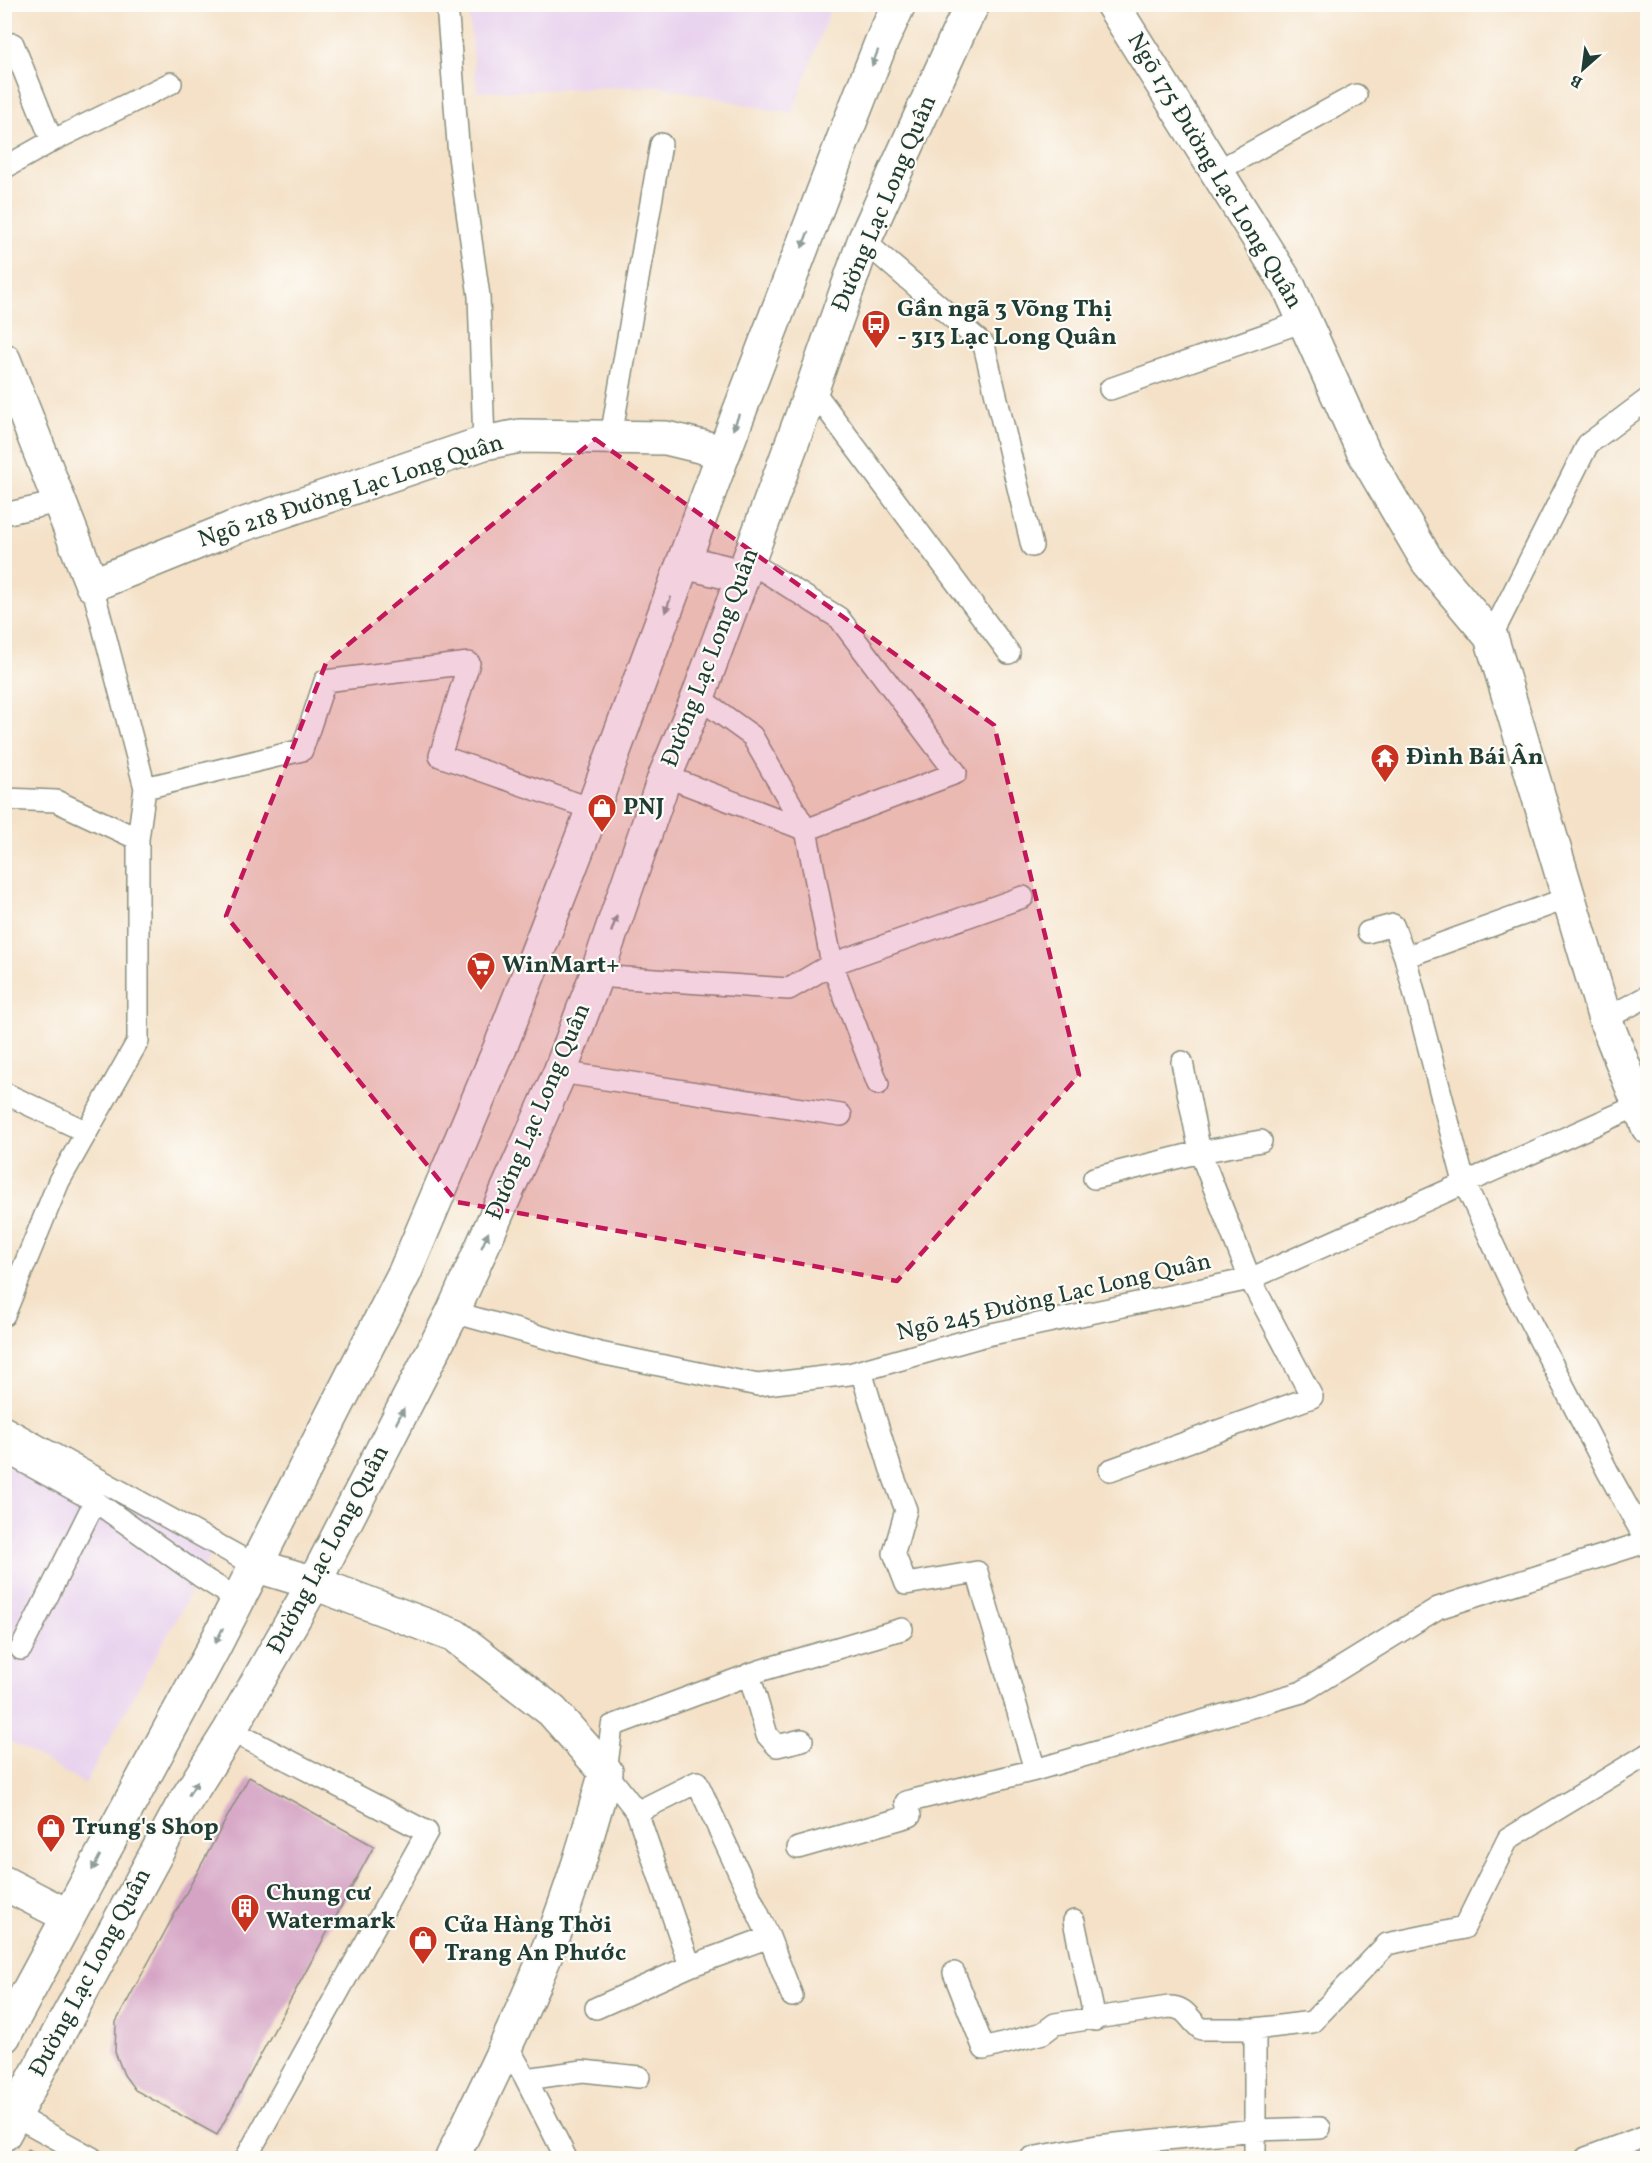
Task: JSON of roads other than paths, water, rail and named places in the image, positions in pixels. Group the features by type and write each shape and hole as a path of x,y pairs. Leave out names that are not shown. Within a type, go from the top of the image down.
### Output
{"main road":[{"name":"Đường Lạc Long Quân","path":"4,2036 213,1649 405,1272 500,1048 592,809 724,452 881,43 899,4"},
{"name":"Đường Lạc Long Quân","path":"10,2125 181,1808 230,1730 314,1583 453,1311 560,1072 596,976 665,776 698,697 864,241 973,4"},
{"name":"Ngõ 175 Đường Lạc Long Quân","path":"1112,4 1289,287 1364,453 1428,562 1491,637 1605,1019 1643,1116"},
{"path":"4,360 92,585"},
{"name":"Ngõ 218 Đường Lạc Long Quân","path":"92,585 233,528 484,443 520,436 666,438 724,452"},
{"path":"684,562 745,568"},
{"path":"254,1565 314,1583 456,1636 552,1712 606,1772 576,1875 552,1938 507,2045 452,2158"},
{"path":"4,1883 68,1916"}],"lane":[{"path":"447,4 459,156 479,297 484,443"},
{"path":"14,44 52,141"},
{"path":"4,168 52,141 171,83"},
{"path":"1217,171 1356,95"},
{"path":"612,437 661,144"},
{"path":"864,241 984,345 1032,546"},
{"path":"1110,389 1304,321"},
{"path":"812,389 1009,653"},
{"path":"1491,637 1588,444 1647,399"},
{"path":"4,514 59,502"},
{"path":"665,776 806,830 956,773 839,618 745,568"},
{"path":"4,1316 59,1181 138,1041 138,838 145,788 92,585"},
{"path":"145,788 302,750 325,681 469,663 440,756 592,809"},
{"path":"698,697 752,736 806,830 832,964 878,1084"},
{"path":"4,799 56,801 138,838"},
{"path":"596,976 789,989 832,964 1023,897"},
{"path":"1405,957 1568,898"},
{"path":"798,1848 910,1816 906,1802 1035,1770 1302,1692 1438,1608 1647,1543 1519,1300 1464,1182 1405,957 1393,925 1368,932"},
{"path":"1605,1019 1647,996"},
{"path":"1110,1470 1312,1397 1250,1279 1200,1152 1182,1062"},
{"path":"560,1072 841,1115"},
{"path":"4,1093 87,1132"},
{"name":"Ngõ 245 Đường Lạc Long Quân","path":"453,1311 600,1353 758,1385 861,1371 987,1335 1250,1279 1464,1182 1643,1116"},
{"path":"1094,1178 1200,1152 1261,1141"},
{"path":"861,1371 890,1467 906,1510 894,1553 906,1584 977,1572 1035,1770"},
{"path":"4,1427 254,1565"},
{"path":"4,1451 95,1501 200,1576 237,1599"},
{"path":"21,1649 95,1501"},
{"path":"690,1966 637,1812 606,1772 612,1726 749,1674 902,1629"},
{"path":"749,1674 768,1736 777,1746 802,1740"},
{"path":"230,1730 427,1832 246,2158"},
{"path":"954,1973 984,2049 1043,2033 1054,2024 1095,2020 1169,2007 1184,2010 1201,2029 1255,2029 1312,2022 1387,1944 1464,1928 1508,1839 1647,1754"},
{"path":"637,1812 697,1782 769,1937 792,1996"},
{"path":"1074,1921 1095,2020"},
{"path":"596,2008 690,1966 769,1937"},
{"path":"1255,2029 1255,2158"},
{"path":"507,2045 566,2158"},
{"path":"526,2079 583,2071 639,2077"},
{"path":"10,2125 92,2158"},
{"path":"1031,2158 1098,2152 1256,2130 1320,2128"},
{"path":"1586,2158 1647,2134"}],"place":[{"name":"Gần ngã 3 Võng Thị - 313 Lạc Long Quân","path":"876,350"},
{"name":"Đình Bái Ân","path":"1385,784"},
{"name":"PNJ","path":"602,834"},
{"name":"WinMart+","path":"481,992"},
{"name":"Trung's Shop","path":"51,1854"},
{"name":"Chung cư Watermark","path":"245,1934"},
{"name":"Cửa Hàng Thời Trang An Phước","path":"423,1966"}]}
